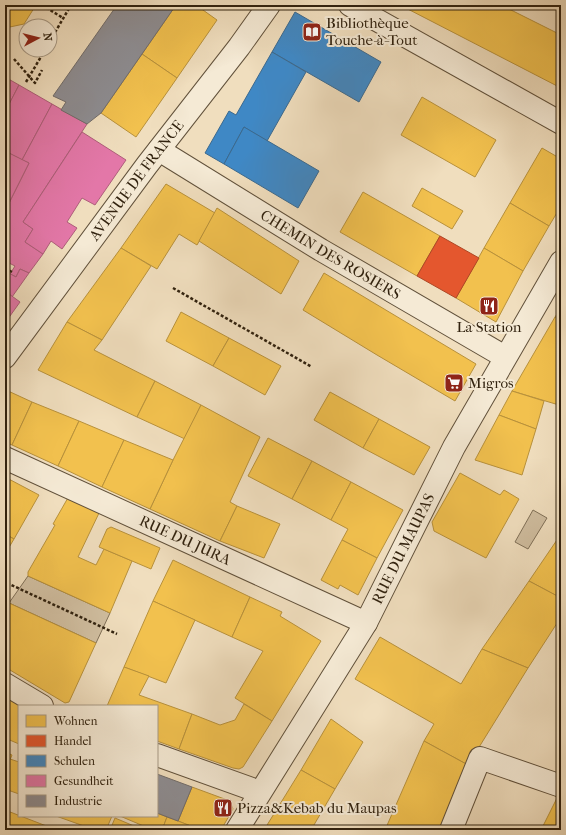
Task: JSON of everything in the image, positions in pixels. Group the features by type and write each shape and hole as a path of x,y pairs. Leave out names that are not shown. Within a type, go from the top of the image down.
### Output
{"street":[{"name":"AVENUE DE FRANCE","path":"5,357 159,150 239,47 269,5"},
{"path":"350,5 561,123"},
{"name":"CHEMIN DES ROSIERS","path":"159,150 321,250 505,357"},
{"name":"RUE DU MAUPAS","path":"237,830 366,622 454,447 561,262"},
{"name":"RUE DU JURA","path":"5,458 366,622"},
{"path":"5,684 40,705"},
{"path":"158,755 260,792"},
{"path":"451,830 480,758 561,786"}],"path":[{"path":"42,5 63,18"},
{"path":"58,27 71,5"},
{"path":"26,82 40,58"},
{"path":"14,59 35,83 42,70"},
{"path":"5,268 12,272"},
{"path":"173,288 312,368"},
{"path":"7,583 117,634"}],"shaded area":[{"path":"533,510 547,518 528,549 515,542"},
{"path":"28,576 110,613 96,643 9,603"}],"building: Wohnen":[{"path":"5,5 36,5 28,18 18,18 18,25 5,28"},
{"path":"176,5 196,5 217,20 177,78 142,54"},
{"path":"400,5 501,5 561,35 561,88"},
{"path":"142,54 177,78 136,137 101,113"},
{"path":"422,97 496,140 475,177 401,135"},
{"path":"542,148 561,159 561,206 549,226 510,203"},
{"path":"166,184 215,213 197,245 179,234 157,269 121,248"},
{"path":"422,188 463,211 452,229 412,206"},
{"path":"363,192 440,236 417,276 340,232"},
{"path":"510,203 549,226 523,271 484,248"},
{"path":"217,208 299,261 281,294 199,241"},
{"path":"121,248 151,266 102,340 67,322"},
{"path":"484,248 523,271 496,322 456,298"},
{"path":"324,273 476,364 455,401 303,310"},
{"path":"561,308 561,321 555,317"},
{"path":"181,312 229,338 213,366 166,341"},
{"path":"555,317 561,321 561,401 559,405 512,391"},
{"path":"67,322 102,340 94,350 155,381 137,417 38,370"},
{"path":"229,338 281,366 265,395 213,366"},
{"path":"155,381 201,405 185,439 137,417"},
{"path":"6,390 32,402 12,445 5,442"},
{"path":"512,391 544,401 536,429 499,415"},
{"path":"330,392 379,419 363,448 314,420"},
{"path":"32,402 79,421 58,466 12,445"},
{"path":"201,405 260,437 230,502 237,506 220,541 150,509"},
{"path":"499,415 536,429 522,475 475,460"},
{"path":"379,419 430,447 414,475 363,448"},
{"path":"79,421 124,440 102,487 58,466"},
{"path":"268,438 312,461 292,499 248,476"},
{"path":"124,440 173,460 150,509 102,487"},
{"path":"312,461 351,482 331,520 292,499"},
{"path":"460,473 500,495 504,490 519,499 486,558 434,531 432,522"},
{"path":"5,477 39,495 14,539 5,534"},
{"path":"351,482 403,510 377,558 342,540 348,529 331,520"},
{"path":"69,496 100,511 78,557 96,565 104,549 132,561 110,613 28,576 28,572 55,525 53,524"},
{"path":"237,506 280,524 264,558 220,541"},
{"path":"111,527 160,548 151,569 99,547 107,529"},
{"path":"5,534 14,539 5,554"},
{"path":"561,534 561,598 529,581"},
{"path":"342,540 377,558 358,595 340,585 338,589 321,580"},
{"path":"173,560 250,597 232,637 153,601"},
{"path":"529,581 561,598 561,617 528,668 482,649"},
{"path":"250,597 282,612 280,616 321,641 272,721 235,698 263,651 232,637"},
{"path":"153,601 195,620 166,683 124,667"},
{"path":"9,603 96,643 69,702 65,703 5,667 5,609"},
{"path":"380,637 461,684 482,649 528,668 468,765 424,741 434,724 355,679"},
{"path":"124,667 149,676 139,695 192,714 179,749 158,741 158,705 107,705"},
{"path":"5,696 20,705 18,705 18,744 5,738"},
{"path":"244,704 272,721 243,767 239,769 233,768 179,749 192,714 220,725 235,720"},
{"path":"331,719 363,742 335,789 301,770"},
{"path":"424,741 468,765 441,830 385,830"},
{"path":"5,752 12,755 5,773"},
{"path":"10,759 18,762 18,794 5,789 5,773"},
{"path":"301,770 335,789 311,830 264,830"},
{"path":"192,787 230,801 233,809 221,830 201,830 178,821"},
{"path":"560,792 561,830 541,830"},
{"path":"5,810 18,815 18,817 23,817 49,827 47,830 5,830"},
{"path":"158,813 167,817 162,830 153,830 122,817 158,817"},
{"path":"59,817 112,817 106,830 95,830"},
{"path":"167,817 178,821 201,830 162,830"},
{"path":"115,818 134,826 133,830 110,830"}],"building: Handel":[{"path":"440,236 479,258 456,298 417,276"}],"building: Schulen":[{"path":"295,12 381,62 359,102 272,52"},
{"path":"272,52 306,72 267,141 244,127 224,164 205,153 229,111 236,115"},
{"path":"244,127 319,171 298,208 224,164"}],"building: Gesundheit":[{"path":"5,77 19,85 5,112"},
{"path":"19,85 52,104 22,160 5,151 5,112"},
{"path":"52,104 87,124 23,222 33,229 25,242 43,254 29,273 20,269 16,277 10,274 15,266 5,261 5,211 29,163 22,160"},
{"path":"82,132 126,160 95,205 82,198 67,222 77,228 62,249 51,241 43,254 25,242 33,229 23,222"},
{"path":"5,151 29,163 5,211"},
{"path":"20,269 29,273 12,297 5,291 5,271 16,277"},
{"path":"5,291 20,302 5,323"}],"building: Industrie":[{"path":"117,5 176,5 101,113 87,124 61,110 66,102 53,96"},
{"path":"158,774 192,787 178,821 158,813"}],"place":[{"name":"Bibliothèque Touche-à-Tout","path":"312,32"},
{"name":"La Station","path":"489,306"},
{"name":"Migros","path":"454,383"},
{"name":"Pizza&Kebab du Maupas","path":"223,808"}]}
